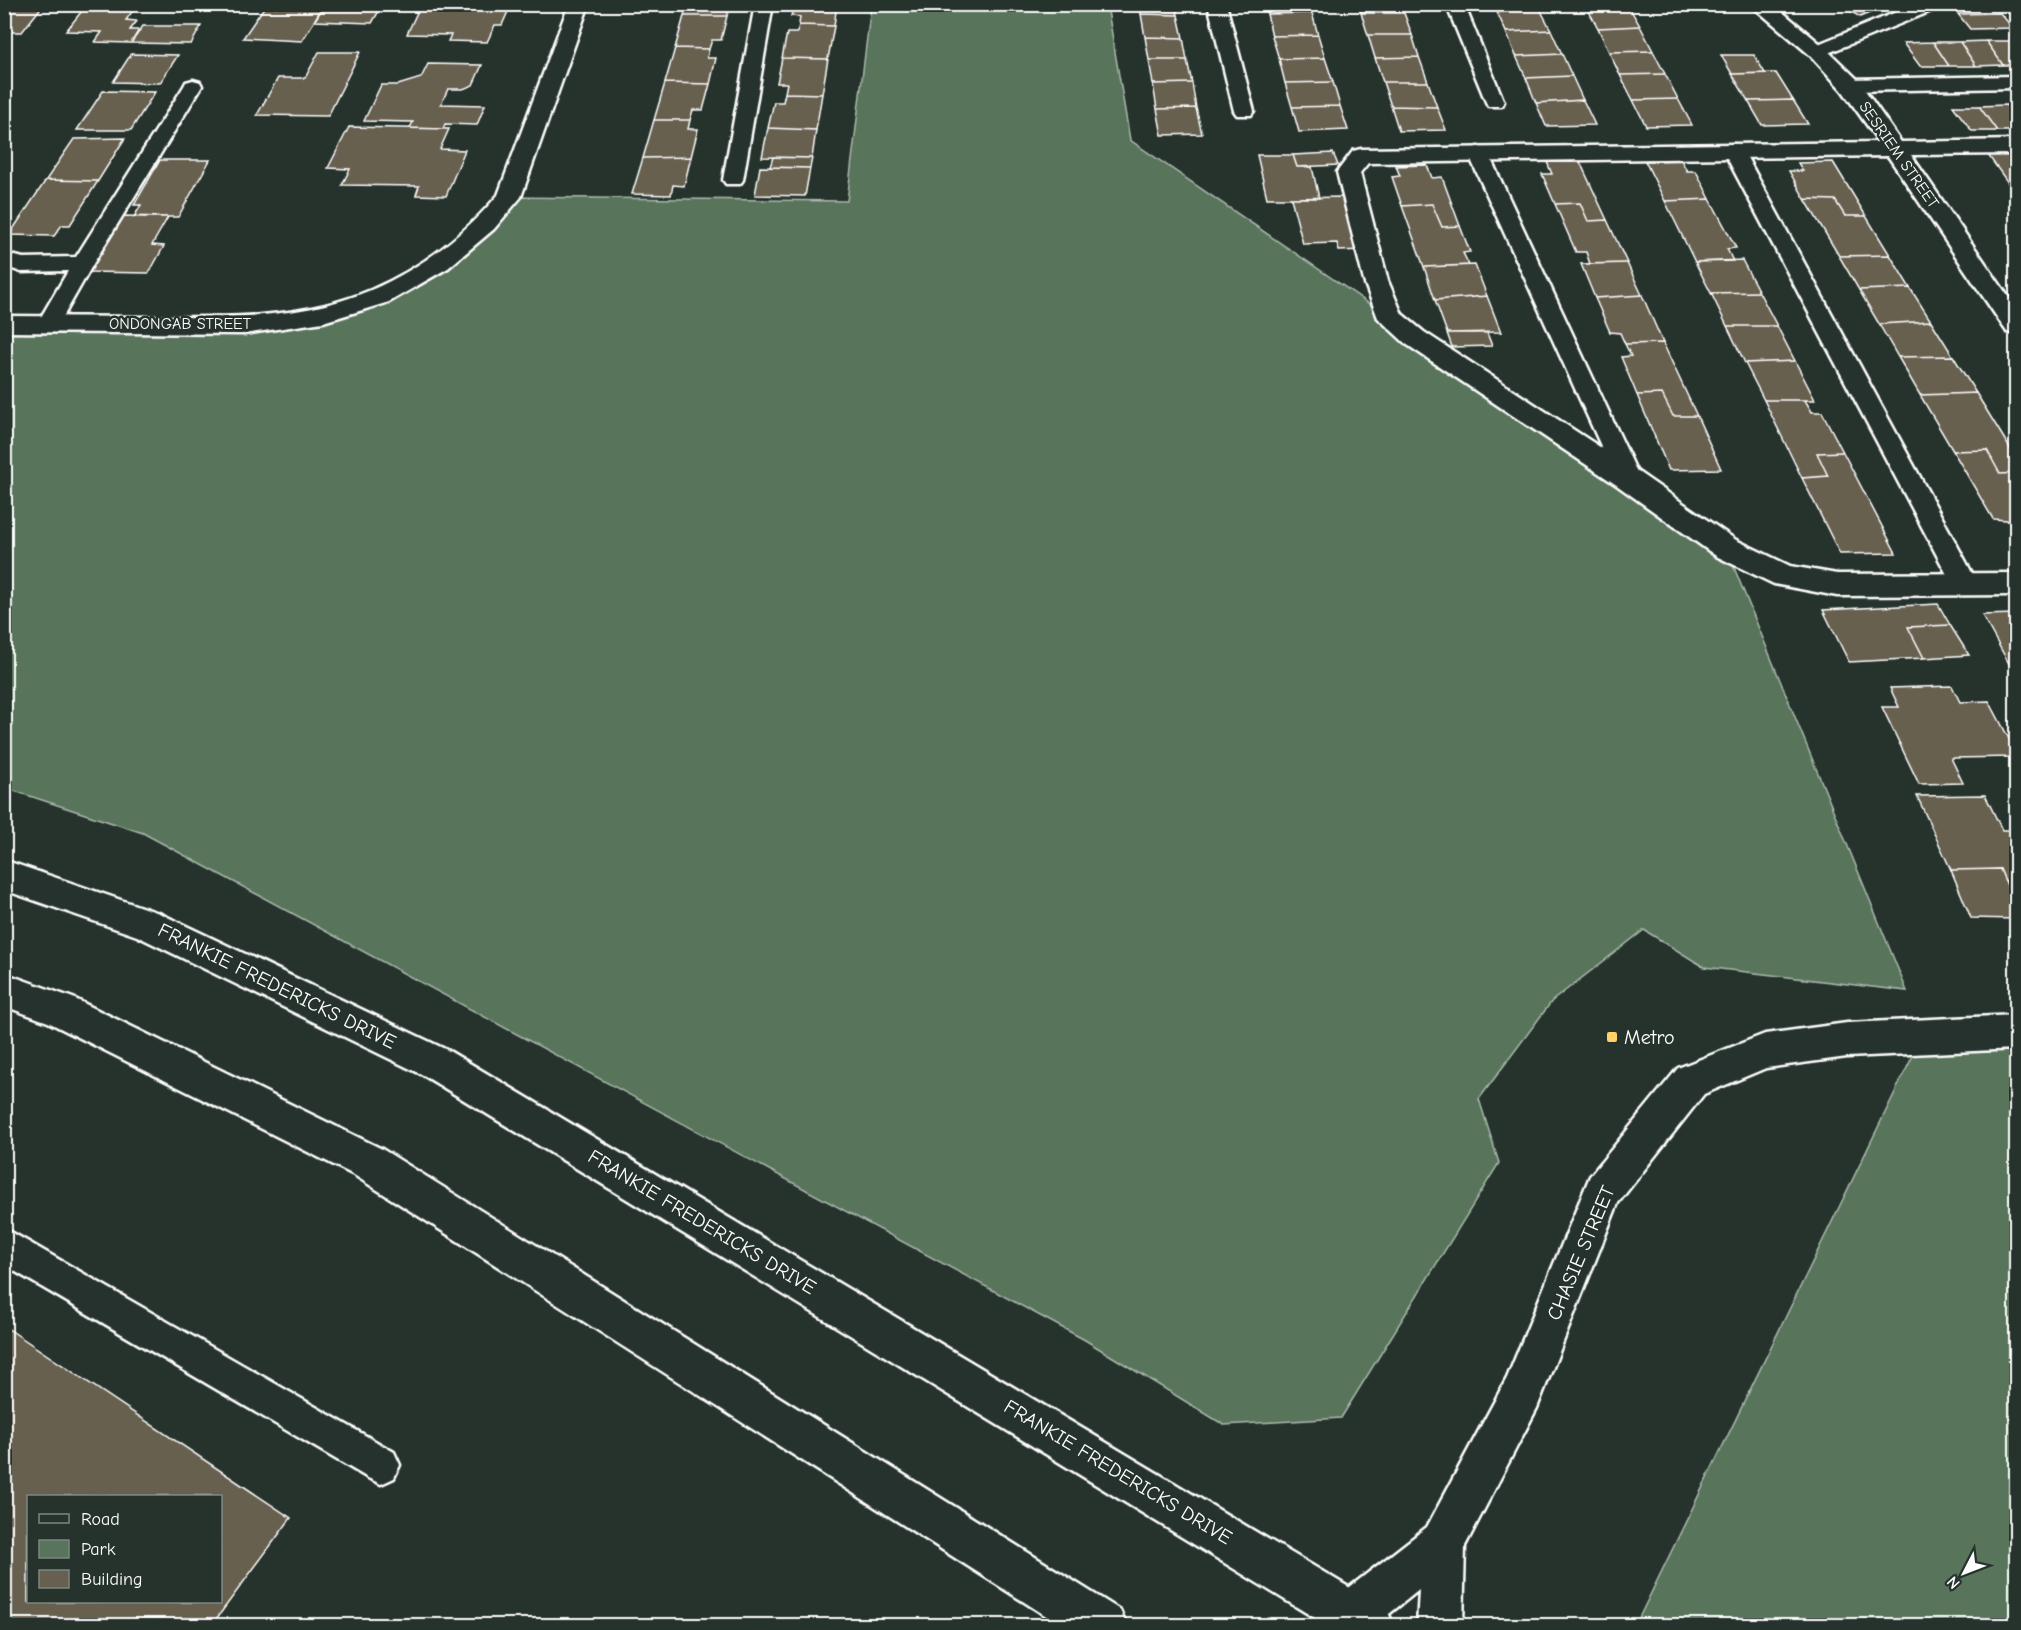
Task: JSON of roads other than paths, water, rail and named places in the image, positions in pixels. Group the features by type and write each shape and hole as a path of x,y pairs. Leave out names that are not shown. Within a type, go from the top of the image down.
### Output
{"street":[{"name":"ONDONGAB STREET","path":"4,324 244,326 323,314 380,296 439,263 486,224 509,197 579,4"},
{"name":"SESRIEM STREET","path":"1760,4 1817,51 1850,85 1953,231 2016,326"},
{"path":"2016,147 1361,156 1348,172 1376,281 1391,318 1415,338 1628,479 1726,548 1784,576 1837,585 2016,584"},
{"name":"FRANKIE FREDERICKS DRIVE","path":"4,875 147,924 436,1063 1357,1622"},
{"path":"4,989 60,1010 368,1162 1104,1626"},
{"name":"CHASIE STREET","path":"1357,1622 1443,1543 1522,1393 1604,1190 1691,1081 1765,1051 1847,1040 2016,1032"},
{"name":"CHASIE STREET","path":"1440,1626 1443,1543"}],"lane":[{"path":"733,180 765,4"},
{"path":"1217,4 1244,111"},
{"path":"1455,4 1495,102"},
{"path":"1817,51 1933,4"},
{"path":"1850,85 2016,82"},
{"path":"48,324 82,264 193,86"},
{"path":"1732,150 1965,584"},
{"path":"1478,153 1628,479"},
{"path":"4,259 21,265 82,264"},
{"path":"4,1245 381,1465"}],"place":[{"name":"Metro","path":"1612,1037"}]}
